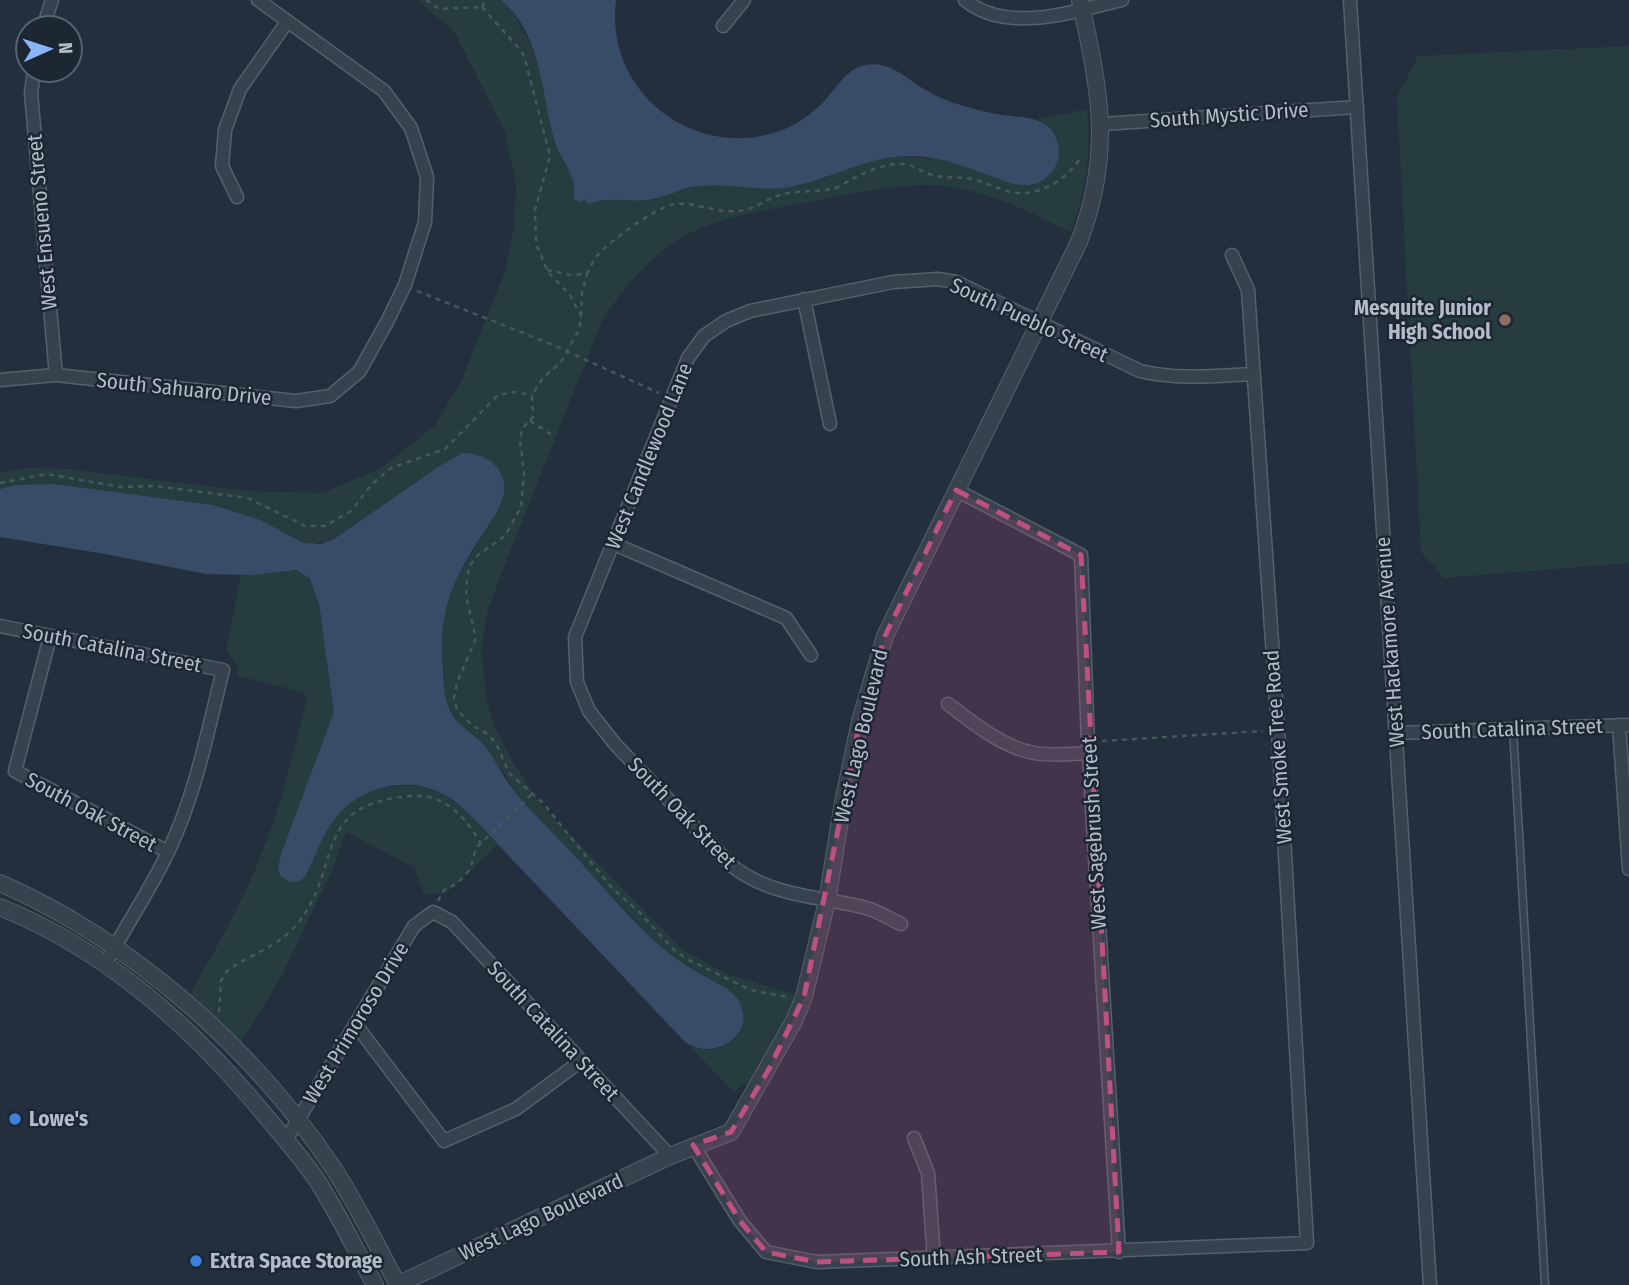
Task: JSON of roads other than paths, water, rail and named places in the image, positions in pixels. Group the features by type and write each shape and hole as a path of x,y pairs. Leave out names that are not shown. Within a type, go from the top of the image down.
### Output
{"street":[{"path":"237,197 222,166 225,130 240,89 286,22 258,0"},
{"path":"723,26 744,0"},
{"path":"965,0 976,9 1013,20 1081,5 1122,0"},
{"name":"West Hackamore Avenue","path":"1350,0 1430,1285"},
{"name":"West Lago Boulevard","path":"398,1285 693,1145 731,1132 769,1069 803,1001 827,901 848,775 885,636 1079,242 1090,213 1100,170 1102,124 1081,5"},
{"name":"South Sahuaro Drive","path":"0,380 56,375 296,401 330,396 359,372 404,285 425,222 427,177 411,128 384,91 286,22"},
{"name":"West Ensueno Street","path":"32,84 56,375"},
{"name":"South Mystic Drive","path":"1102,124 1357,107"},
{"name":"West Smoke Tree Road","path":"1232,255 1248,290 1278,730 1307,1243"},
{"name":"South Pueblo Street","path":"804,299 893,282 938,279 956,282 1140,371 1183,379 1252,374"},
{"path":"804,299 830,424"},
{"name":"West Candlewood Lane","path":"576,682 575,637 688,358 704,336 726,321 750,311 804,299"},
{"name":"West Sagebrush Street","path":"956,490 1081,555 1088,747 1119,1252"},
{"path":"614,544 786,618 811,654"},
{"name":"South Catalina Street","path":"0,626 223,670 190,797 168,852"},
{"name":"South Oak Street","path":"50,637 15,771 168,852"},
{"name":"South Oak Street","path":"576,682 589,711 615,744 732,866 747,878 796,895 869,908 901,924"},
{"path":"948,704 976,725 1017,748 1046,754 1088,747"},
{"path":"1624,725 1629,869"},
{"name":"South Catalina Street","path":"1396,733 1624,725"},
{"path":"106,963 168,852"},
{"path":"0,883 55,910 114,947 190,1003 211,1023 298,1119 348,1193 398,1285"},
{"path":"0,907 38,924 106,963 228,1070 318,1182 375,1285"},
{"name":"South Catalina Street","path":"433,912 452,922 670,1156"},
{"name":"West Primoroso Drive","path":"286,1140 414,926 433,912"},
{"path":"356,1025 444,1141 516,1109 581,1061"},
{"path":"914,1138 928,1173 934,1259"},
{"name":"South Ash Street","path":"693,1145 740,1221 766,1252 817,1262 1307,1243"}],"lane":[{"path":"1513,729 1545,1285"}],"water":[{"path":"501,0 616,0 616,34 625,65 641,91 663,113 690,128 720,137 752,137 785,129 802,120 823,103 851,72 858,67 873,64 894,70 930,92 953,102 983,111 1037,120 1050,128 1055,136 1058,160 1051,173 1032,184 1010,183 961,165 914,156 880,159 782,188 700,186 647,200 611,200 588,204 584,199 582,202 573,199 571,175 554,139 532,47 515,14"},
{"path":"462,453 489,460 501,473 504,490 497,511 459,574 444,617 442,650 445,694 450,711 460,724 488,749 506,780 525,803 640,927 674,957 736,997 742,1009 743,1021 739,1032 722,1046 697,1048 685,1042 475,820 441,793 412,785 397,785 369,793 344,809 334,820 304,878 291,882 280,875 278,868 281,854 334,712 319,604 310,579 296,570 252,575 206,574 0,537 0,489 15,485 54,484 213,505 260,520 304,543 321,544 334,539"}],"place":[{"name":"Mesquite Junior High School","path":"1505,320"},
{"name":"Lowe's","path":"15,1119"},
{"name":"Extra Space Storage","path":"196,1261"}]}
